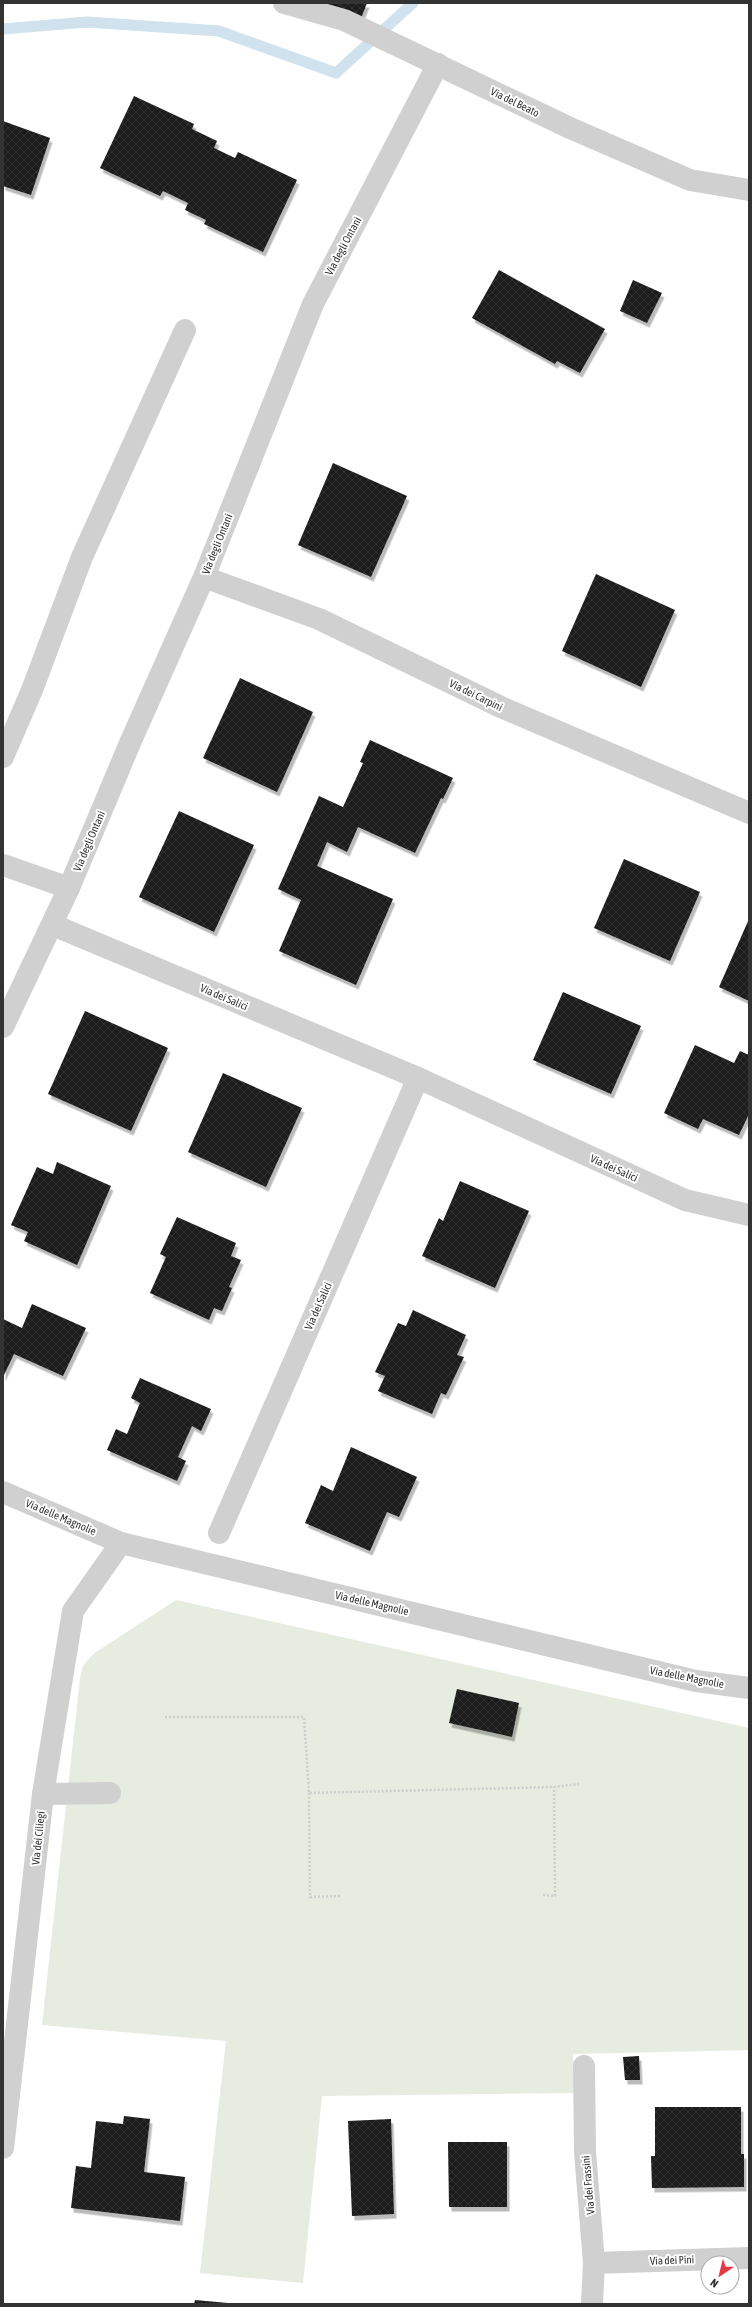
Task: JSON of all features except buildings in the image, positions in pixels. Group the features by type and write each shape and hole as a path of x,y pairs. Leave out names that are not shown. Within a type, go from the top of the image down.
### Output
{"street":[{"name":"Via del Beato","path":"284,3 344,20 570,128 690,180 749,190"},
{"name":"Via degli Ontani","path":"3,1027 53,925 130,742 204,577 313,304 438,64"},
{"path":"3,757 32,690 82,557 185,330"},
{"name":"Via dei Carpini","path":"204,577 319,619 503,708 749,813"},
{"path":"3,865 69,888"},
{"name":"Via dei Salici","path":"53,925 418,1078 685,1200 749,1215"},
{"name":"Via dei Salici","path":"219,1533 418,1078"},
{"name":"Via delle Magnolie","path":"3,1492 121,1543 696,1681 749,1688"},
{"name":"Via dei Ciliegi","path":"3,2148 43,1794 73,1611 121,1543"},
{"path":"43,1794 110,1793"},
{"name":"Via dei Frassini","path":"584,2066 585,2152 594,2263 592,2304"},
{"name":"Via dei Pini","path":"594,2263 749,2258"}],"path":[{"path":"166,1718 304,1717 309,1793 310,1897 341,1896"},
{"path":"309,1793 554,1787 579,1784"},
{"path":"543,1894 555,1896 554,1787"}],"shaded area":[{"path":"176,1600 749,1728 749,2050 573,2054 574,2093 322,2096 303,2283 200,2273 226,2041 42,2025 80,1678 83,1666 93,1654"}],"waterway":[{"path":"3,29 87,22 219,31 336,73 413,3"}]}
